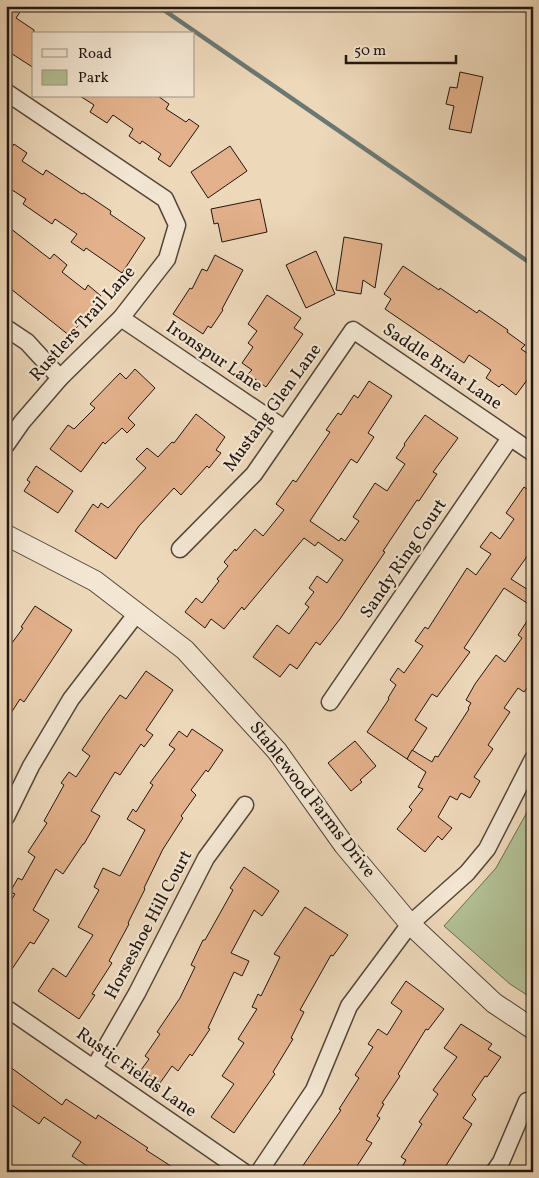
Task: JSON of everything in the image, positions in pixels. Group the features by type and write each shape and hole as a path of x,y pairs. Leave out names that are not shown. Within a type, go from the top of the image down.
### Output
{"street":[{"name":"Rustlers Trail Lane","path":"6,92 165,199 177,225 167,259 121,318 60,378 22,422 6,445"},
{"name":"Ironspur Lane","path":"121,318 285,429"},
{"path":"6,328 26,342 60,378"},
{"name":"Mustang Glen Lane","path":"180,548 254,474 353,330"},
{"name":"Saddle Briar Lane","path":"353,330 533,453"},
{"name":"Sandy Ring Court","path":"330,702 510,438"},
{"name":"Stablewood Farms Drive","path":"6,535 95,581 185,650 277,751 344,845 410,924 494,1003 533,1029"},
{"path":"6,816 31,766 70,699 137,613"},
{"path":"259,1172 314,1090 349,1006 410,924 467,873 487,850 533,759"},
{"name":"Horseshoe Hill Court","path":"94,1068 136,993 206,858 245,805"},
{"name":"Rustic Fields Lane","path":"6,1008 244,1172"},
{"path":"494,1172 501,1162 527,1101"}],"green space":[{"path":"531,805 533,806 533,999 510,984 444,926 496,868"}],"building":[{"path":"6,6 24,6 16,18 34,30 32,32 32,67 6,50"},
{"path":"460,72 483,77 471,133 449,129 454,106 446,104 450,87 457,88"},
{"path":"83,98 161,98 169,104 166,109 186,122 189,119 199,126 170,167 158,159 161,154 142,141 140,144 129,136 133,129 113,115 107,123 90,112 94,105"},
{"path":"14,144 27,153 22,161 43,175 46,170 82,194 84,193 111,211 110,214 145,238 122,273 86,248 84,251 71,242 77,234 55,219 52,224 23,204 26,199 6,186 6,156"},
{"path":"230,146 247,171 208,198 191,172"},
{"path":"260,199 267,232 222,242 218,223 214,224 211,209"},
{"path":"6,225 50,259 54,254 67,265 62,272 85,290 88,285 101,296 70,336 6,285"},
{"path":"344,237 382,244 375,288 363,280 361,294 336,290"},
{"path":"316,251 335,294 306,308 286,265"},
{"path":"215,255 243,270 223,310 211,328 208,326 203,334 173,314 190,288 192,289 202,269 207,271"},
{"path":"403,266 477,313 479,310 508,330 507,332 525,345 521,349 533,357 533,372 516,395 502,384 499,387 486,378 491,370 469,355 464,363 385,309 391,299 384,294"},
{"path":"267,295 301,318 294,328 303,334 266,387 248,374 252,370 242,363 253,347 248,343 257,331 248,324"},
{"path":"135,369 155,388 128,418 135,425 127,433 122,428 105,444 103,442 81,472 50,449 68,425 74,429 95,408 90,404 120,373 126,379"},
{"path":"369,381 392,396 368,433 374,437 357,463 351,459 310,521 339,541 341,538 345,541 359,521 353,517 375,483 387,491 405,464 396,458 425,415 458,438 433,472 437,474 419,501 417,500 340,619 320,645 316,642 297,669 290,664 280,677 253,657 277,625 289,634 309,607 305,604 314,592 309,588 317,576 327,583 343,560 318,542 315,546 304,538 244,610 242,607 224,629 211,619 205,628 185,612 196,598 202,603 219,581 217,579 228,566 224,562 235,549 236,551 255,529 263,536 284,510 276,504 293,480 296,482 330,432 326,430 338,413 341,415 354,395 358,398"},
{"path":"196,414 225,437 216,450 221,453 209,468 207,466 181,495 174,488 139,526 116,559 75,531 93,504 98,508 101,503 108,508 146,468 136,459 147,448 158,457 172,442 174,443"},
{"path":"36,466 73,491 58,513 24,491 30,482 27,480"},
{"path":"524,487 533,493 533,548 511,579 533,593 533,607 504,588 464,648 470,652 437,697 432,694 415,720 427,728 407,759 367,732 396,685 390,680 398,668 404,673 423,646 415,641 425,627 428,629 467,568 476,575 491,554 480,547 491,532 500,539 514,519 506,513"},
{"path":"35,606 72,630 24,702 20,699 6,721 6,651 23,628 21,627"},
{"path":"533,612 533,680 524,692 518,688 504,708 510,712 488,745 493,749 474,777 480,781 470,798 461,793 457,800 450,796 438,817 452,828 442,840 438,836 425,852 397,829 412,810 409,807 423,789 418,787 426,772 407,759 412,750 432,762 435,756 438,757 469,709 471,703 466,700 475,684 496,655 505,662 522,638 518,635"},
{"path":"146,671 173,690 146,730 153,735 144,747 141,744 120,775 115,772 91,811 100,816 84,844 63,874 56,869 33,910 49,920 34,944 30,942 6,978 6,908 15,894 10,892 18,878 22,880 35,857 28,852 47,823 44,821 64,785 61,783 69,772 76,777 90,756 82,750 120,695 126,699"},
{"path":"192,729 223,750 208,772 206,770 191,790 196,795 181,816 183,818 163,849 129,924 109,961 112,963 92,994 95,995 79,1019 38,991 53,968 66,977 93,935 78,927 99,890 94,887 103,868 120,876 145,830 127,819 133,809 136,812 153,785 150,783 175,749 169,745 179,731 187,737"},
{"path":"355,741 376,766 351,791 328,763"},
{"path":"244,867 279,891 262,916 254,910 231,953 249,961 242,976 234,972 208,1028 210,1029 192,1056 190,1054 178,1071 172,1066 160,1083 141,1070 149,1059 145,1056 160,1034 157,1032 180,998 195,967 191,965 203,940 205,940 233,890 230,888"},
{"path":"305,907 348,935 333,956 331,955 300,1010 304,1012 291,1038 293,1039 273,1072 275,1074 234,1133 211,1117 234,1084 222,1076 244,1043 238,1039 257,1009 252,1007 258,994 261,996 280,957 274,954"},
{"path":"406,981 444,1009 428,1030 426,1029 398,1074 400,1076 382,1103 384,1104 377,1116 380,1118 366,1140 372,1143 353,1172 308,1172 302,1167 341,1110 339,1109 359,1078 355,1075 373,1047 368,1044 378,1029 387,1035 402,1011 391,1003"},
{"path":"461,1024 492,1044 488,1049 501,1057 472,1095 476,1099 463,1118 472,1124 442,1172 399,1172 406,1160 401,1157 422,1124 419,1122 438,1094 433,1090 457,1057 444,1048"},
{"path":"6,1064 62,1105 66,1099 96,1119 98,1115 180,1172 96,1172 72,1156 81,1142 44,1117 39,1124 6,1101"}],"waterway":[{"path":"158,6 533,265"}]}
